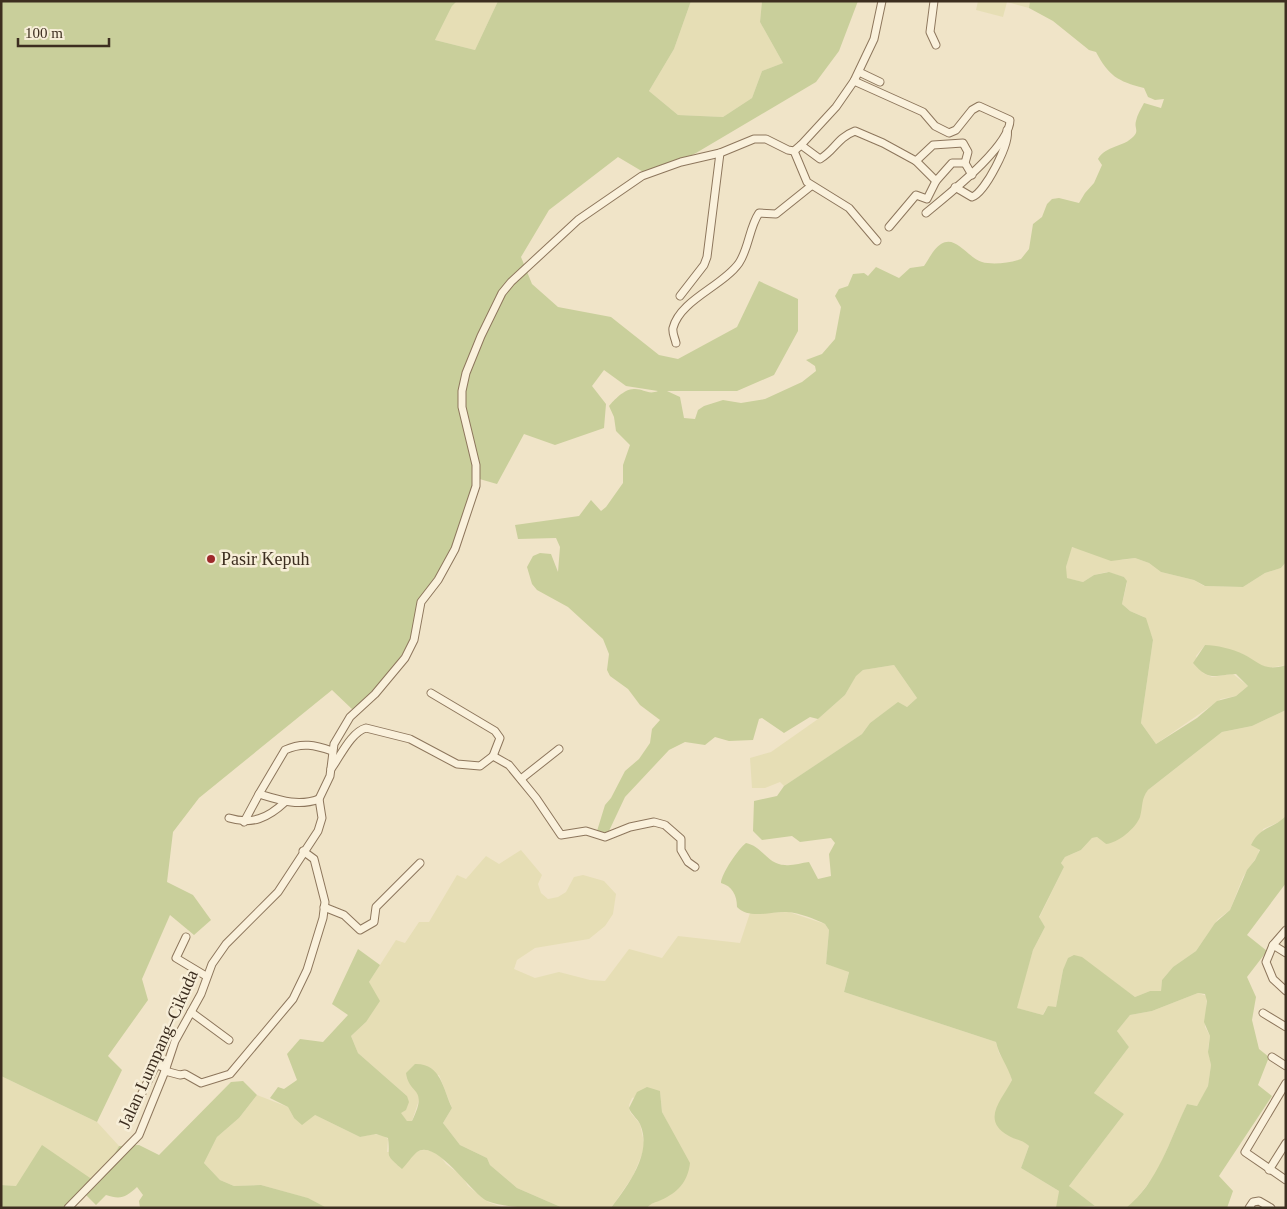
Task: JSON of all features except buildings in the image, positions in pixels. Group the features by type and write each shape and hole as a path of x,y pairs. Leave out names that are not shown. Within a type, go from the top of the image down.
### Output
{"street":[{"path":"877,240 849,208 807,182 794,151 836,107 854,81 874,38 882,1"},
{"path":"934,1 930,32 936,45"},
{"path":"859,72 880,82"},
{"path":"854,81 923,112 935,126 949,132 956,130 972,110 979,106 1008,118 1011,123 972,175 955,187 926,214"},
{"path":"955,187 972,197 980,193 1008,140 1007,130"},
{"path":"801,145 820,159 831,151 843,136 854,131 883,143 916,161 936,181"},
{"name":"Jalan Lumpang–Cikuda","path":"68,1208 138,1135 166,1069 174,1040 201,994 206,976 226,944 278,892 318,831 321,823 319,799 331,769 332,751 350,717 375,694 405,658 414,640 421,602 438,580 455,549 472,498 476,465 464,420 462,391 466,373 481,336 502,293 511,282 578,220 642,176 681,162 720,153 754,139 766,139 794,151"},
{"path":"916,161 927,148 933,145 963,143 968,152 965,162 972,175"},
{"path":"680,296 704,265 707,257 720,153"},
{"path":"888,227 916,195 927,200 936,181 952,163 965,162"},
{"path":"676,343 673,331 677,320 691,303 717,284 739,262 759,213 776,214 811,186"},
{"path":"331,769 360,729 366,728 410,739 457,764 480,766 494,756 500,738 495,731 431,693"},
{"path":"244,822 285,750 311,744 332,751"},
{"path":"520,779 559,750"},
{"path":"494,756 509,766 561,835 586,831 605,837 641,824 660,823 671,828 681,839 681,850 688,862 695,867"},
{"path":"259,794 285,802 312,802 319,799"},
{"path":"229,818 244,822 262,819 271,815 285,802"},
{"path":"140,1097 156,1065 180,1075 185,1074 201,1083 230,1074 293,999 307,970 323,918 324,907 318,869 314,859 303,852"},
{"path":"324,907 344,915 360,930 363,929 374,922 376,907 420,863"},
{"path":"1286,930 1268,954 1268,969 1279,986 1286,991"},
{"path":"186,937 176,958 206,976"},
{"path":"1273,945 1286,953"},
{"path":"191,1012 228,1040"},
{"path":"1262,1013 1285,1025"},
{"path":"1272,1057 1286,1066"},
{"path":"1286,1082 1245,1149 1246,1154 1286,1180"},
{"path":"1269,1170 1286,1142"},
{"path":"1249,1208 1253,1202 1259,1201 1271,1208"}],"shaded area":[{"path":"457,1 498,1 475,50 435,40 452,6"},
{"path":"691,1 762,1 760,22 783,63 762,71 752,98 723,117 678,115 649,91 674,49"},
{"path":"978,1 1030,1 1029,8 1007,2 1003,17 976,10"},
{"path":"1071,547 1122,560 1135,558 1149,563 1161,572 1194,580 1204,586 1243,587 1265,573 1281,568 1286,562 1286,665 1268,668 1255,663 1243,654 1205,645 1196,656 1203,673 1212,677 1233,674 1248,686 1236,696 1221,699 1156,744 1141,723 1153,640 1144,617 1130,611 1122,604 1127,583 1124,577 1107,572 1094,575 1083,582 1066,578 1066,567"},
{"path":"894,665 917,698 907,707 898,703 870,723 862,734 784,786 780,782 765,788 752,788 750,758 771,752 818,719 845,695 856,675 863,670"},
{"path":"1286,710 1286,816 1281,821 1263,829 1258,855 1243,877 1230,910 1218,919 1196,951 1173,967 1162,980 1161,991 1150,991 1135,997 1093,966 1063,970 1056,1007 1045,1010 1043,1015 1016,1008 1033,950 1045,927 1039,918 1064,867 1061,863 1065,857 1081,850 1092,838 1097,837 1106,844 1117,840 1138,821 1142,797 1148,790 1222,732 1252,726"},
{"path":"521,850 542,875 538,884 541,893 548,899 558,897 566,892 574,877 583,875 604,881 616,894 613,914 605,926 589,939 535,948 517,960 514,969 535,978 559,972 590,980 605,981 629,949 662,958 678,936 740,943 750,913 789,912 825,924 829,930 826,964 849,971 844,992 996,1042 999,1053 1009,1069 1012,1080 1006,1092 1011,1137 1024,1141 1029,1146 1021,1168 1059,1191 1057,1206 647,1208 651,1203 656,1202 684,1155 662,1112 660,1091 632,1098 629,1105 630,1112 640,1124 645,1147 633,1176 611,1208 563,1208 517,1188 490,1165 487,1158 460,1145 443,1123 452,1108 439,1075 408,1079 420,1097 412,1121 407,1121 400,1113 407,1096 358,1053 351,1036 366,1022 369,982 396,940 405,943 419,922 429,922 457,875 466,879 486,856 499,864"},
{"path":"1198,993 1207,996 1205,1027 1210,1036 1208,1049 1211,1065 1208,1086 1197,1106 1187,1104 1157,1172 1134,1202 1126,1208 1093,1208 1095,1206 1069,1186 1124,1114 1094,1093 1129,1047 1117,1031 1130,1015 1152,1011"},
{"path":"1,1076 97,1122 119,1146 104,1173 93,1180 16,1186 1,1185"},
{"path":"257,1095 288,1107 294,1118 315,1115 360,1137 374,1134 384,1136 388,1139 387,1152 426,1150 438,1153 446,1164 462,1176 468,1186 488,1202 504,1208 327,1208 307,1198 261,1185 234,1186 220,1180 204,1163 217,1137 239,1118"}],"green space":[{"path":"1,1 457,1 452,6 435,40 475,50 498,1 691,1 674,49 649,91 678,115 723,117 752,98 762,71 783,63 760,22 762,1 858,1 839,51 816,82 696,153 650,176 618,157 549,210 521,257 532,284 558,307 611,317 659,355 678,359 737,327 759,281 798,299 798,331 774,375 737,391 667,391 680,397 684,418 695,419 698,410 704,406 723,400 741,403 765,399 802,382 816,371 815,366 806,360 822,354 835,339 841,307 835,296 839,289 848,286 853,274 864,273 868,276 876,267 899,278 910,268 924,266 936,248 947,242 952,242 982,262 1001,263 1021,259 1029,249 1033,224 1042,217 1047,204 1052,199 1059,198 1079,203 1094,183 1102,165 1098,159 1101,154 1125,143 1134,136 1139,112 1144,103 1161,108 1164,99 1155,100 1148,97 1144,88 1120,80 1105,67 1096,52 1089,50 1053,21 1029,8 1030,1 1286,1 1286,562 1281,568 1265,573 1243,587 1205,586 1194,580 1161,572 1149,563 1135,558 1111,561 1072,547 1066,567 1067,578 1083,582 1094,575 1109,572 1124,577 1127,581 1122,604 1130,611 1146,618 1153,640 1141,723 1156,744 1197,718 1217,701 1236,696 1248,686 1236,674 1213,676 1199,669 1193,663 1205,645 1234,650 1267,667 1273,668 1286,665 1286,710 1252,726 1222,732 1148,790 1143,800 1138,821 1126,834 1116,841 1106,844 1097,837 1092,838 1081,850 1065,857 1061,863 1064,867 1039,917 1045,927 1033,950 1017,1008 1043,1015 1048,1006 1056,1007 1063,970 1068,958 1074,955 1082,957 1135,997 1150,991 1161,991 1162,980 1173,967 1196,951 1215,923 1230,910 1247,870 1260,850 1251,845 1258,834 1286,816 1286,883 1247,935 1267,951 1247,977 1256,997 1252,1020 1259,1049 1269,1057 1258,1085 1272,1096 1219,1176 1233,1191 1227,1208 1126,1208 1147,1186 1155,1173 1187,1104 1197,1106 1208,1086 1211,1065 1208,1052 1210,1036 1204,1022 1207,1001 1205,994 1198,993 1152,1011 1130,1015 1117,1031 1129,1047 1094,1093 1124,1114 1069,1186 1095,1206 1056,1208 1059,1191 1021,1168 1029,1146 1000,1130 996,1123 996,1110 1012,1080 996,1042 844,992 849,972 826,964 829,930 825,924 807,916 792,913 754,914 742,911 737,907 733,892 728,886 721,883 731,862 746,843 752,845 769,859 779,864 791,865 809,862 818,879 831,876 829,854 835,843 831,838 800,842 792,836 762,840 753,831 754,801 777,796 784,786 862,734 870,723 898,702 907,707 917,698 894,665 863,670 856,676 845,695 818,719 810,717 784,733 762,718 759,719 753,740 729,741 715,737 705,745 685,742 669,750 625,797 609,831 605,835 597,831 605,805 611,798 625,771 639,759 650,743 652,729 660,720 640,705 628,689 610,676 607,670 609,654 603,639 568,607 537,590 532,584 527,567 533,556 540,553 551,554 558,572 560,547 556,538 518,539 515,525 579,516 591,500 601,511 623,483 623,465 630,445 616,431 614,417 609,406 627,390 658,391 626,386 604,370 592,386 606,404 604,428 555,445 524,434 497,484 476,478 466,515 435,583 420,602 412,638 375,691 353,710 332,690 199,798 173,832 167,882 193,895 211,920 194,935 170,915 142,979 148,1000 108,1056 122,1070 97,1122 1,1076"},
{"path":"358,949 380,965 369,982 380,1001 366,1022 351,1036 358,1053 407,1096 409,1102 406,1110 401,1113 407,1121 412,1121 419,1102 418,1096 406,1073 415,1064 424,1065 436,1072 440,1078 452,1108 443,1123 460,1145 487,1158 490,1165 517,1188 563,1208 514,1207 487,1201 453,1168 434,1153 425,1150 417,1152 402,1169 389,1155 388,1138 376,1134 360,1137 315,1115 302,1125 294,1118 288,1107 270,1098 278,1087 284,1089 297,1080 287,1054 300,1039 323,1042 348,1015 332,1004"},
{"path":"243,1081 257,1095 239,1118 217,1137 204,1163 220,1180 234,1186 261,1185 308,1198 327,1208 140,1208 139,1201 143,1195 137,1187 123,1197 106,1195 96,1205 82,1191 63,1208 1,1208 1,1185 16,1186 42,1145 93,1180 104,1173 119,1146 139,1145 159,1155 231,1082"},
{"path":"647,1087 660,1091 662,1112 690,1163 689,1170 677,1190 647,1208 611,1208 631,1179 641,1157 643,1135 640,1124 629,1108 637,1092"}],"place":[{"name":"Pasir Kepuh","path":"211,559"}]}
